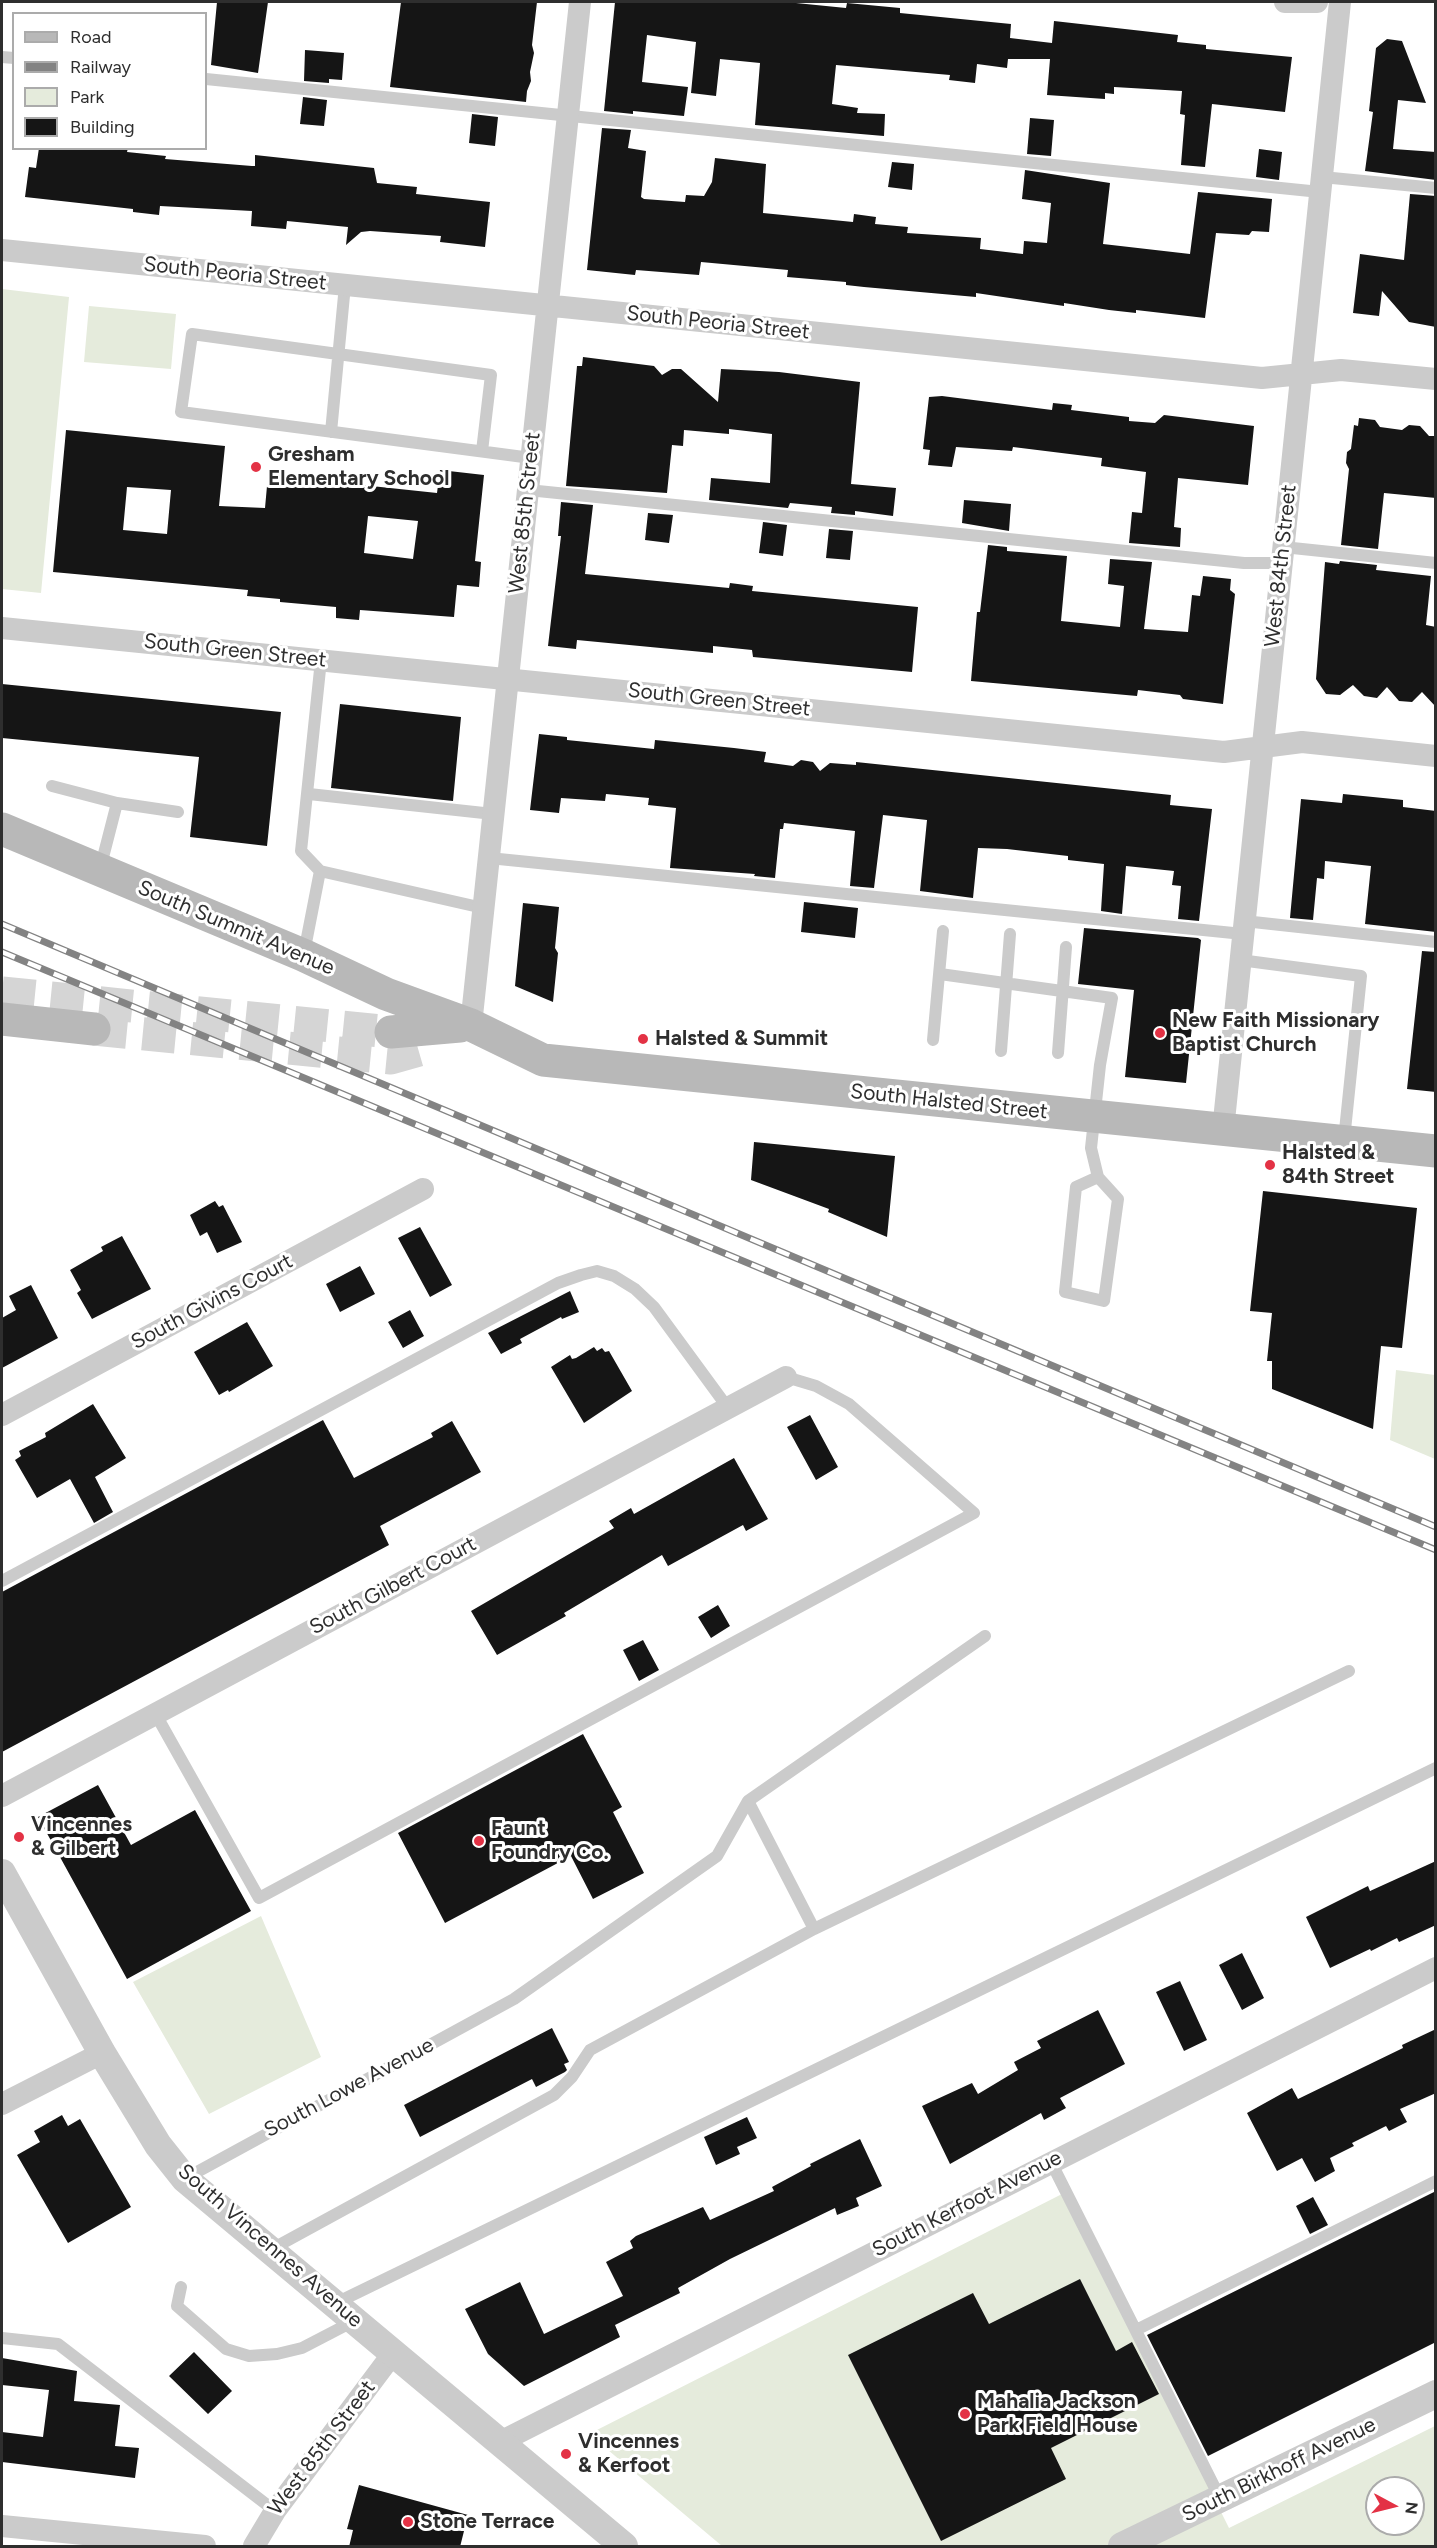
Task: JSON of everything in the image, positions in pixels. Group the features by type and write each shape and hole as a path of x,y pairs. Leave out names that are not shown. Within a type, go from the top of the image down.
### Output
{"main road":[{"name":"South Summit Avenue","path":"2,829 303,955 386,994 471,1025"},
{"path":"2,1019 94,1029"},
{"path":"391,1032 471,1025"},
{"path":"429,1047 471,1025"},
{"name":"South Halsted Street","path":"471,1025 543,1060 1436,1151"}],"street":[{"name":"West 85th Street","path":"471,1025 579,2"},
{"path":"1286,2 1317,2"},
{"name":"West 84th Street","path":"1223,1130 1340,2"},
{"name":"South Peoria Street","path":"2,250 1262,378 1341,370 1436,379"},
{"name":"South Green Street","path":"2,628 1224,752 1302,742 1436,756"},
{"name":"South Givins Court","path":"2,1415 423,1189"},
{"name":"South Gilbert Court","path":"2,1796 786,1377"},
{"name":"South Vincennes Avenue","path":"2,1873 102,2053 158,2145 185,2179 624,2547"},
{"name":"South Kerfoot Avenue","path":"500,2442 1436,1968"},
{"path":"2,2104 102,2053"},
{"name":"West 85th Street","path":"254,2547 275,2511 394,2352"},
{"name":"South Birkhoff Avenue","path":"1122,2547 1436,2394"},
{"path":"2,2526 205,2547"}],"lane":[{"path":"207,78 568,117 1321,185 1436,188"},
{"path":"331,432 345,285"},
{"path":"482,451 491,375 192,334 181,412 531,458"},
{"path":"528,490 1244,563 1283,555 1436,562"},
{"path":"321,660 309,794 301,851 320,871 483,908"},
{"path":"52,786 117,803 178,812"},
{"path":"309,794 493,814"},
{"path":"99,870 117,803"},
{"path":"489,858 1244,928 1436,942"},
{"path":"303,955 320,871"},
{"path":"933,1040 943,932"},
{"path":"1001,1051 1010,934"},
{"path":"1058,1053 1066,947"},
{"path":"1240,960 1361,976 1344,1142"},
{"path":"939,974 1112,998 1091,1148 1098,1177 1118,1199 1104,1301 1065,1292 1076,1187 1098,1177"},
{"path":"2,1581 558,1283 581,1275 597,1272 614,1276 635,1289 654,1307 728,1408"},
{"path":"155,1713 259,1898 974,1513 849,1404 816,1386 786,1377"},
{"path":"814,1929 748,1801 985,1636"},
{"path":"270,2250 554,2095 572,2078 590,2050 814,1929 1349,1671"},
{"path":"181,2288 177,2306 226,2349 249,2356 277,2354 302,2348 345,2312 1436,1768"},
{"name":"South Lowe Avenue","path":"185,2179 514,1999 717,1856 748,1801"},
{"path":"1051,2162 1220,2499"},
{"path":"1136,2330 1436,2181"},
{"path":"2,2338 58,2344 275,2511"}],"green space":[{"path":"2,289 69,297 41,593 2,589"},
{"path":"89,306 176,314 171,369 84,362"},
{"path":"1396,1370 1435,1375 1435,1459 1390,1440"},
{"path":"261,1916 321,2057 209,2114 133,1982"},
{"path":"1062,2194 1229,2528 1435,2426 1435,2546 722,2546 589,2434"}],"building":[{"path":"217,2 268,2 258,73 211,65"},
{"path":"401,2 537,2 531,81 526,102 390,87"},
{"path":"615,2 786,2 846,8 847,3 900,8 900,13 1011,24 1010,38 1052,43 1054,21 1178,35 1177,42 1206,45 1206,49 1292,57 1285,112 1212,104 1205,167 1181,165 1185,115 1180,114 1182,91 1114,87 1114,94 1105,93 1105,99 1047,95 1050,59 1008,59 1007,68 977,64 975,83 949,80 950,75 836,65 832,104 858,108 857,113 885,114 884,136 755,125 760,63 720,59 716,96 691,93 696,42 647,35 642,82 688,87 684,116 633,111 633,114 604,111"},
{"path":"1387,39 1402,41 1426,103 1398,100 1393,149 1436,152 1436,180 1365,171 1373,112 1369,111 1376,48"},
{"path":"305,50 344,53 342,80 329,79 329,83 304,81"},
{"path":"303,97 327,100 324,126 300,124"},
{"path":"472,114 498,117 495,146 469,143"},
{"path":"1030,118 1054,120 1051,156 1027,154"},
{"path":"602,128 631,130 628,148 646,151 641,197 644,199 685,202 686,195 704,196 712,182 715,158 766,164 763,213 853,222 854,214 876,217 875,224 908,227 907,233 981,238 980,249 1023,254 1024,241 1047,243 1051,203 1022,199 1025,170 1110,183 1103,244 1190,254 1198,192 1272,199 1269,232 1252,231 1249,235 1216,233 1205,318 1136,310 1136,313 1064,303 1064,306 976,293 976,297 846,285 846,282 787,277 788,270 701,262 699,275 636,270 635,275 587,270"},
{"path":"1259,149 1282,152 1279,180 1256,177"},
{"path":"39,150 128,150 127,152 166,156 165,159 252,166 255,166 255,155 374,168 377,183 417,187 416,194 490,202 485,247 440,242 441,236 370,231 361,232 346,245 348,227 287,221 286,229 251,226 252,211 160,206 159,215 133,212 133,209 25,197 29,167 36,168"},
{"path":"892,162 914,164 912,190 888,187"},
{"path":"1410,194 1436,196 1436,327 1409,322 1382,291 1379,316 1353,313 1360,254 1404,260"},
{"path":"583,357 654,366 662,375 672,369 681,369 718,402 721,369 779,372 860,382 851,484 896,488 893,516 855,511 855,515 831,513 832,507 790,503 788,508 709,500 711,478 770,483 772,434 729,429 729,434 684,430 683,446 672,445 667,493 566,486 577,366 582,366"},
{"path":"942,396 1052,410 1053,403 1072,405 1071,410 1129,417 1129,421 1155,423 1164,415 1254,426 1248,485 1178,478 1174,527 1181,528 1180,547 1129,543 1132,512 1142,513 1146,472 1101,466 1102,458 1013,447 1012,451 956,447 952,467 928,465 930,450 923,449 929,397"},
{"path":"1359,418 1375,420 1380,427 1402,430 1409,425 1420,426 1429,436 1436,436 1436,498 1384,493 1378,549 1341,545 1349,469 1346,463 1347,452 1351,449 1354,425 1358,426"},
{"path":"66,430 225,446 219,506 265,508 268,475 437,493 440,470 484,475 475,561 481,562 479,587 457,585 454,617 360,610 359,620 336,618 336,607 280,602 280,599 247,596 248,590 53,572","holes":["127,487 171,490 167,534 123,530","368,516 418,521 413,559 364,553"]},
{"path":"964,500 1011,504 1009,531 962,523"},
{"path":"561,502 593,505 585,574 729,588 730,583 753,586 752,591 918,607 912,672 753,657 752,650 713,646 713,653 577,640 576,649 548,646 561,536 558,536"},
{"path":"648,513 673,515 669,543 645,540"},
{"path":"763,522 787,525 783,556 759,553"},
{"path":"829,529 853,531 850,560 826,558"},
{"path":"988,545 1007,547 1007,551 1067,556 1061,621 1120,627 1124,586 1108,584 1110,559 1152,562 1144,629 1188,632 1192,595 1200,596 1203,576 1231,579 1230,590 1235,594 1223,704 1183,699 1180,695 1138,690 1137,696 971,681 977,612 980,612"},
{"path":"1340,561 1377,565 1376,570 1431,576 1426,625 1436,627 1436,707 1422,692 1412,702 1399,701 1387,687 1377,698 1364,696 1353,685 1340,695 1326,694 1316,679 1325,562 1339,564"},
{"path":"2,684 281,712 267,846 190,837 199,757 2,738"},
{"path":"340,704 461,717 453,801 331,788"},
{"path":"539,734 567,737 567,740 654,749 655,740 766,752 764,762 793,766 801,760 813,762 820,771 830,763 856,765 856,762 1171,795 1170,805 1212,809 1199,921 1178,919 1181,886 1172,885 1174,871 1126,866 1122,914 1101,911 1104,864 1068,860 1068,856 1007,849 978,848 973,898 920,891 927,820 883,815 874,888 850,886 855,831 784,823 783,829 780,829 775,878 754,876 755,874 670,868 676,808 648,805 649,798 606,794 605,801 561,798 559,813 530,810"},
{"path":"1343,794 1403,800 1403,807 1436,811 1436,932 1365,924 1371,866 1325,861 1324,879 1317,878 1313,920 1290,918 1301,799 1342,803"},
{"path":"804,902 858,908 855,938 801,932"},
{"path":"523,903 559,907 555,948 558,953 553,1002 515,986"},
{"name":"New Faith Missionary Baptist Church","path":"1084,928 1201,940 1186,1083 1125,1077 1134,990 1078,984"},
{"path":"1422,951 1436,952 1436,1092 1407,1089"},
{"path":"754,1142 895,1156 887,1237 828,1212 829,1209 751,1180"},
{"path":"1263,1191 1417,1208 1402,1348 1381,1346 1373,1429 1272,1389 1272,1361 1267,1361 1272,1313 1250,1311"},
{"path":"215,1201 219,1207 223,1205 242,1242 217,1253 207,1232 200,1236 190,1215"},
{"path":"420,1227 452,1285 430,1297 398,1238"},
{"path":"122,1236 151,1289 92,1319 77,1293 81,1290 70,1270 103,1251 101,1247"},
{"path":"360,1266 375,1294 340,1312 326,1284"},
{"path":"31,1285 58,1338 2,1368 2,1318 16,1310 9,1296"},
{"path":"570,1291 579,1312 562,1319 561,1317 520,1339 522,1343 501,1354 488,1333"},
{"path":"410,1310 424,1336 403,1348 388,1322"},
{"path":"247,1322 273,1366 229,1392 228,1390 219,1395 194,1352"},
{"path":"594,1347 597,1351 602,1348 605,1352 609,1351 632,1391 584,1423 551,1367 570,1355 572,1359 576,1358"},
{"path":"93,1404 126,1458 95,1477 113,1512 94,1523 70,1479 37,1498 15,1460 21,1456 19,1451 46,1437 45,1433"},
{"path":"810,1415 838,1467 816,1480 787,1427"},
{"path":"323,1420 354,1478 433,1437 431,1433 452,1421 481,1472 380,1526 389,1545 2,1752 2,1592"},
{"path":"734,1458 768,1519 746,1531 743,1525 668,1566 662,1555 564,1613 566,1616 497,1655 471,1611 614,1528 609,1521 631,1508 634,1514"},
{"path":"718,1605 730,1626 711,1638 698,1617"},
{"path":"643,1640 659,1670 639,1681 623,1650"},
{"name":"Faunt Foundry Co.","path":"583,1734 622,1807 613,1812 644,1873 593,1899 571,1856 445,1923 398,1833"},
{"path":"98,1785 131,1845 195,1810 251,1911 127,1979 38,1817"},
{"path":"1436,1861 1436,1925 1399,1942 1397,1938 1330,1968 1306,1917 1368,1886 1370,1891"},
{"path":"1242,1953 1264,1998 1242,2010 1219,1965"},
{"path":"1180,1981 1207,2040 1184,2051 1156,1992"},
{"path":"1098,2010 1125,2064 1060,2098 1066,2108 1044,2120 1041,2113 950,2164 922,2106 972,2083 978,2094 1018,2070 1014,2062 1041,2048 1037,2041"},
{"path":"552,2028 569,2062 564,2064 567,2070 565,2072 536,2087 532,2079 420,2137 404,2105"},
{"path":"1436,2029 1436,2093 1400,2109 1407,2122 1389,2131 1386,2126 1352,2143 1354,2146 1330,2158 1335,2171 1315,2182 1302,2158 1277,2171 1247,2113 1292,2088 1298,2099 1403,2048 1402,2045"},
{"path":"62,2115 68,2126 80,2119 131,2207 68,2243 17,2155 40,2142 34,2131"},
{"path":"747,2117 757,2138 737,2147 740,2154 716,2165 704,2137"},
{"path":"860,2139 882,2186 856,2198 859,2206 837,2215 835,2208 730,2259 678,2288 680,2293 615,2325 620,2337 524,2386 488,2354 465,2309 520,2282 544,2334 623,2296 606,2262 633,2248 630,2241 636,2236 703,2207 710,2220 774,2191 772,2187 811,2166 810,2164"},
{"path":"1436,2191 1436,2342 1208,2456 1147,2335"},
{"path":"1313,2197 1328,2225 1310,2234 1296,2206"},
{"name":"Mahalia Jackson Park Field House","path":"1080,2279 1116,2351 1132,2342 1159,2394 1051,2448 1066,2479 941,2541 848,2355 973,2293 989,2324"},
{"path":"194,2352 232,2391 208,2414 169,2376"},
{"path":"2,2358 77,2371 74,2401 120,2405 115,2446 139,2448 135,2478 2,2462 2,2432 43,2437 49,2390 2,2385"},
{"name":"Stone Terrace","path":"359,2485 468,2515 460,2547 349,2547 353,2530 347,2529"}],"tunnel":[{"path":"2,993 391,1032"},
{"path":"94,1029 391,1058 429,1047"}],"railway":[{"path":"2,924 1436,1527"},
{"path":"2,952 1436,1550"}],"place":[{"name":"Gresham Elementary School","path":"256,467"},
{"name":"New Faith Missionary Baptist Church","path":"1160,1033"},
{"name":"Halsted & Summit","path":"643,1039"},
{"name":"Halsted & 84th Street","path":"1270,1165"},
{"name":"Vincennes & Gilbert","path":"19,1837"},
{"name":"Faunt Foundry Co.","path":"479,1841"},
{"name":"Mahalia Jackson Park Field House","path":"965,2414"},
{"name":"Vincennes & Kerfoot","path":"566,2454"},
{"name":"Stone Terrace","path":"408,2522"}]}
